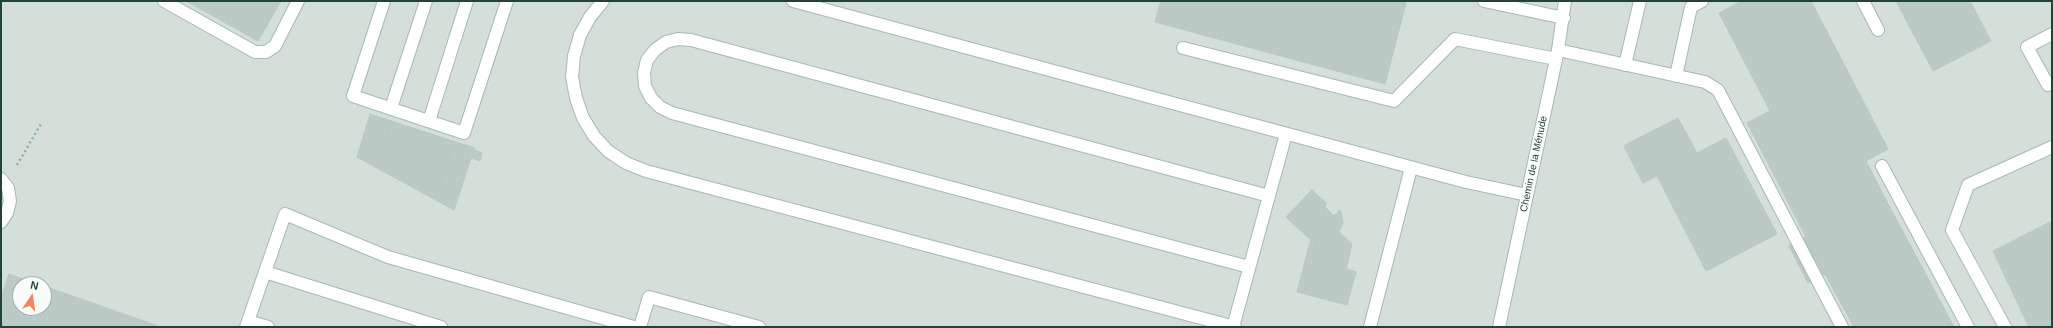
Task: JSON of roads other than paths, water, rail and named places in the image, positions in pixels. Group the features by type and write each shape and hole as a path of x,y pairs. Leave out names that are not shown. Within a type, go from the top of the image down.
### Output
{"street":[{"path":"164,1 255,52 266,52 275,46 298,1"},
{"path":"384,1 353,96 464,133 507,1"},
{"path":"391,108 426,1"},
{"path":"429,121 467,1"},
{"path":"603,1 590,17 580,35 574,56 572,77 582,118 594,136 608,151 626,163 646,171 1234,327 1268,196 1286,134"},
{"path":"793,1 1411,168 1527,195"},
{"path":"1484,1 1564,18"},
{"name":"Chemin de la Ménude","path":"1499,327 1557,55 1564,18 1565,1"},
{"path":"1625,65 1640,1"},
{"path":"1676,76 1691,7 1702,1"},
{"path":"1863,1 1878,30"},
{"path":"2052,34 2027,47 2048,85 2052,83"},
{"path":"1249,267 672,113 651,98 645,86 644,73 647,60 655,50 666,42 678,39 691,40 1268,196"},
{"path":"1183,48 1394,101 1456,39 1625,65 1705,82 1718,90 1842,327"},
{"path":"2005,327 1952,230 1968,185 2052,147"},
{"path":"1882,166 1968,327"},
{"path":"1370,327 1411,168"},
{"path":"1,179 8,188 10,201 7,213 1,222"},
{"path":"268,327 247,324 285,214 388,257 634,327"},
{"path":"265,272 441,327"},
{"path":"640,327 649,297 759,327"}]}
